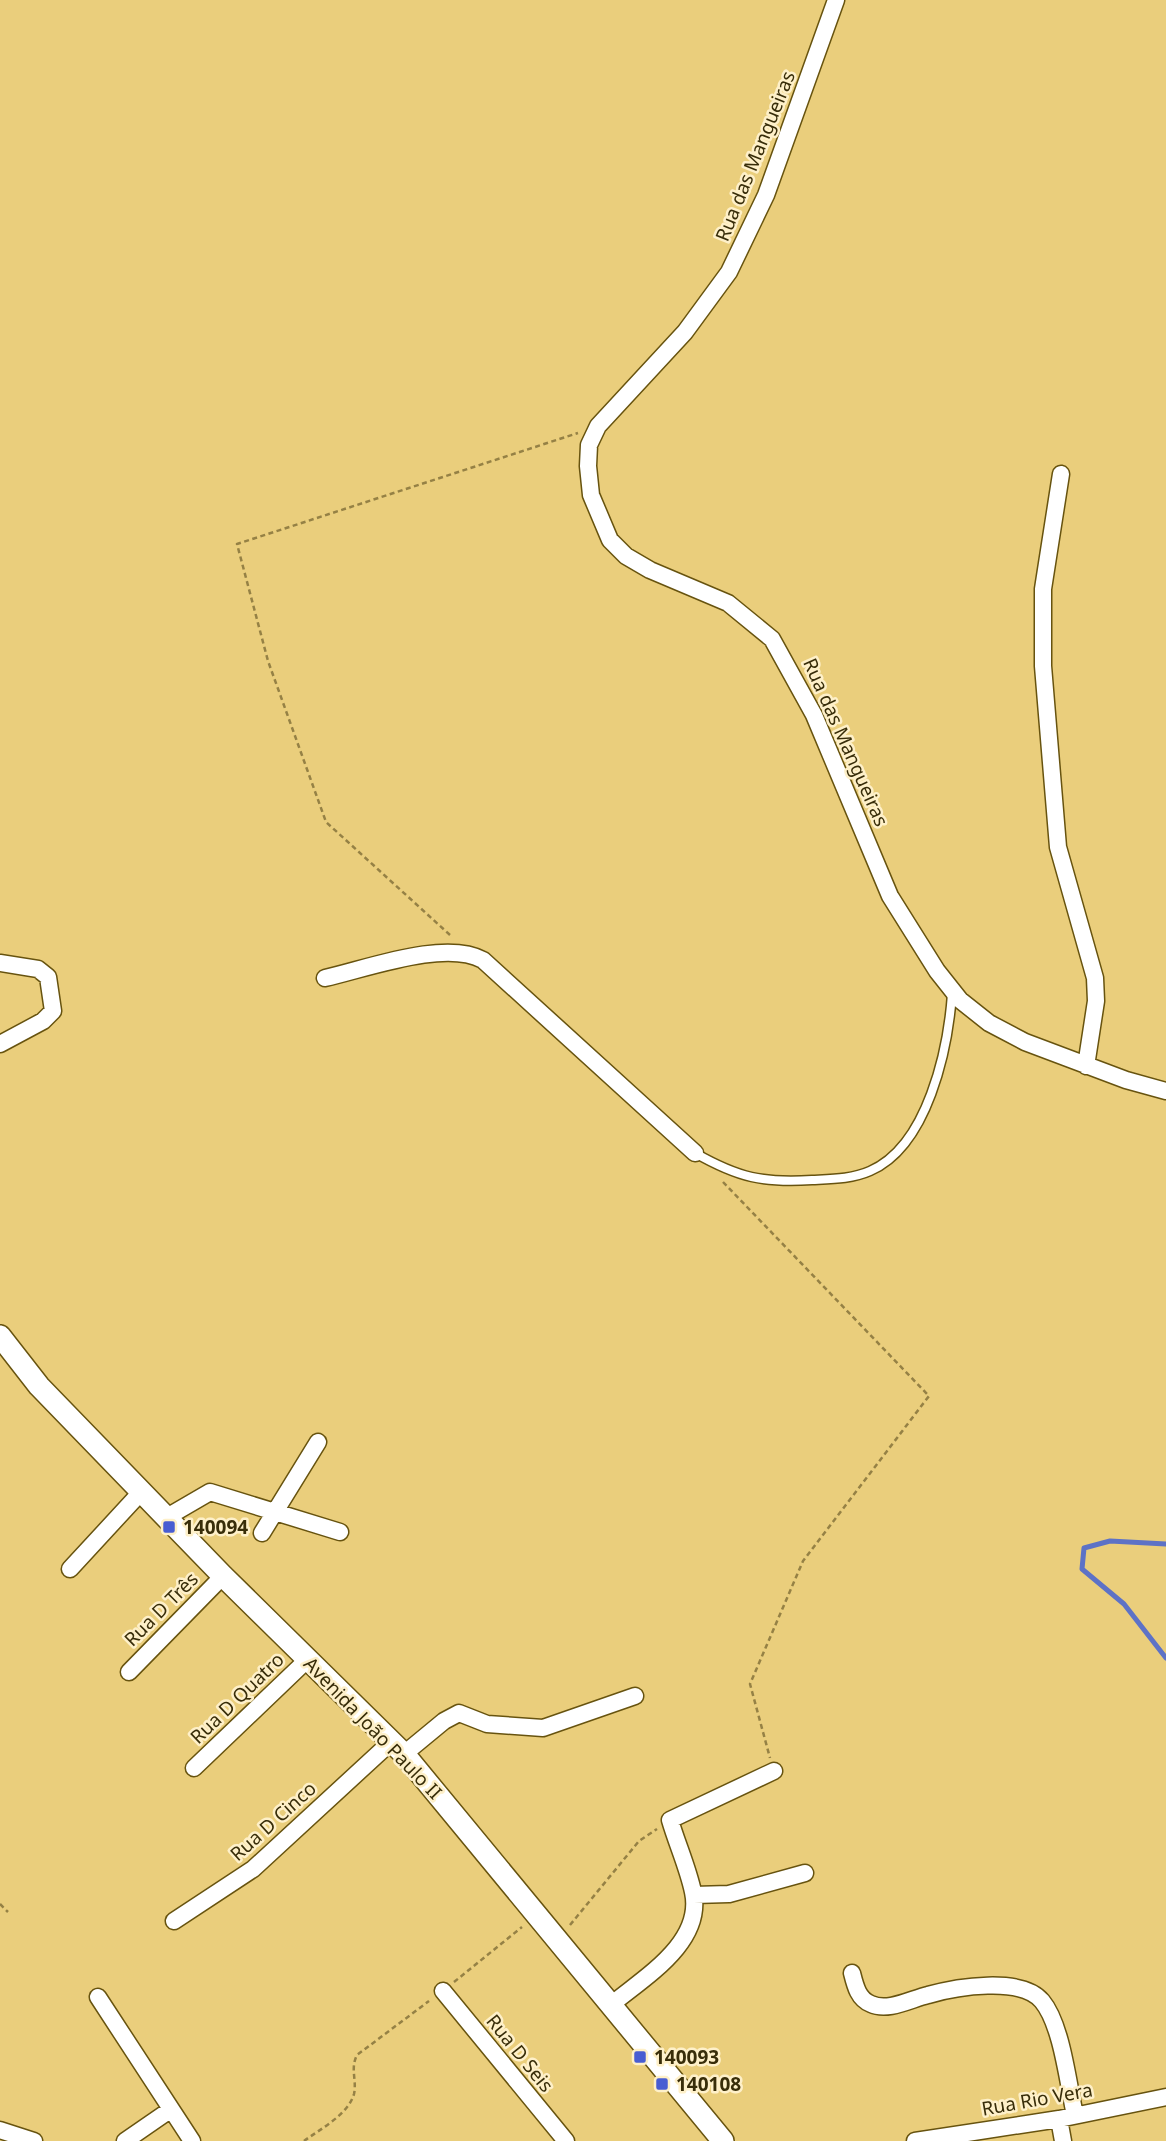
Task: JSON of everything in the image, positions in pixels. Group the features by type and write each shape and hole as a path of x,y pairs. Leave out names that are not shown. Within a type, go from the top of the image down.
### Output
{"main road":[{"name":"Avenida João Paulo II","path":"0,1336 39,1386 223,1576 398,1748 723,2141"}],"street":[{"name":"Rua das Mangueiras","path":"836,0 766,195 729,272 685,332 598,426 589,445 589,476 600,521 610,540 626,556 650,570 728,603 772,639 814,715 890,896 960,1000 1001,1029 1025,1042 1086,1066 1166,1091"},
{"path":"1061,474 1047,546 1043,589 1043,666 1058,847 1069,895 1095,978 1096,1001 1086,1066"},
{"path":"324,978 416,957 449,952 469,953 482,960 695,1153"},
{"path":"0,963 38,969 48,977 53,1011 43,1021 0,1044"},
{"path":"262,1533 318,1442"},
{"path":"70,1569 142,1491"},
{"path":"167,1517 210,1492 340,1532"},
{"name":"Rua D Três","path":"129,1672 223,1576"},
{"name":"Rua D Quatro","path":"194,1768 308,1659"},
{"name":"Rua D Cinco","path":"174,1921 253,1869 398,1748 459,1713 486,1724 543,1728 635,1696"},
{"path":"611,2005 679,1946 690,1924 694,1895 670,1820 774,1771"},
{"path":"694,1895 729,1894 805,1873"},
{"path":"852,1973 857,1991 869,2004 883,2008 967,1987 1014,1987 1033,1992 1050,2013 1067,2117 1063,2141"},
{"name":"Rua D Seis","path":"443,1991 566,2141"},
{"path":"98,1997 192,2141"},
{"name":"Rua Rio Vera","path":"915,2141 1067,2117 1166,2097"},
{"path":"125,2141 170,2110"},
{"path":"0,2130 34,2141"}],"lane":[{"path":"695,1153 739,1176 782,1182 845,1178 871,1171 893,1156 913,1133 936,1080 950,1026 953,991"}],"path":[{"path":"469,953 326,822 268,661 237,544 598,426"},
{"path":"695,1153 929,1396 803,1561 750,1684 774,1771"},
{"path":"557,1941 639,1841 670,1820"},
{"path":"0,1904 8,1912"},
{"path":"304,2141 339,2115 350,2102 355,2092 352,2065 358,2055 537,1915"}],"waterway":[{"path":"1166,1544 1110,1541 1084,1548 1082,1569 1124,1604 1166,1658"}],"place":[{"name":"140094","path":"169,1527"},
{"name":"140093","path":"640,2057"},
{"name":"140108","path":"662,2084"}]}
